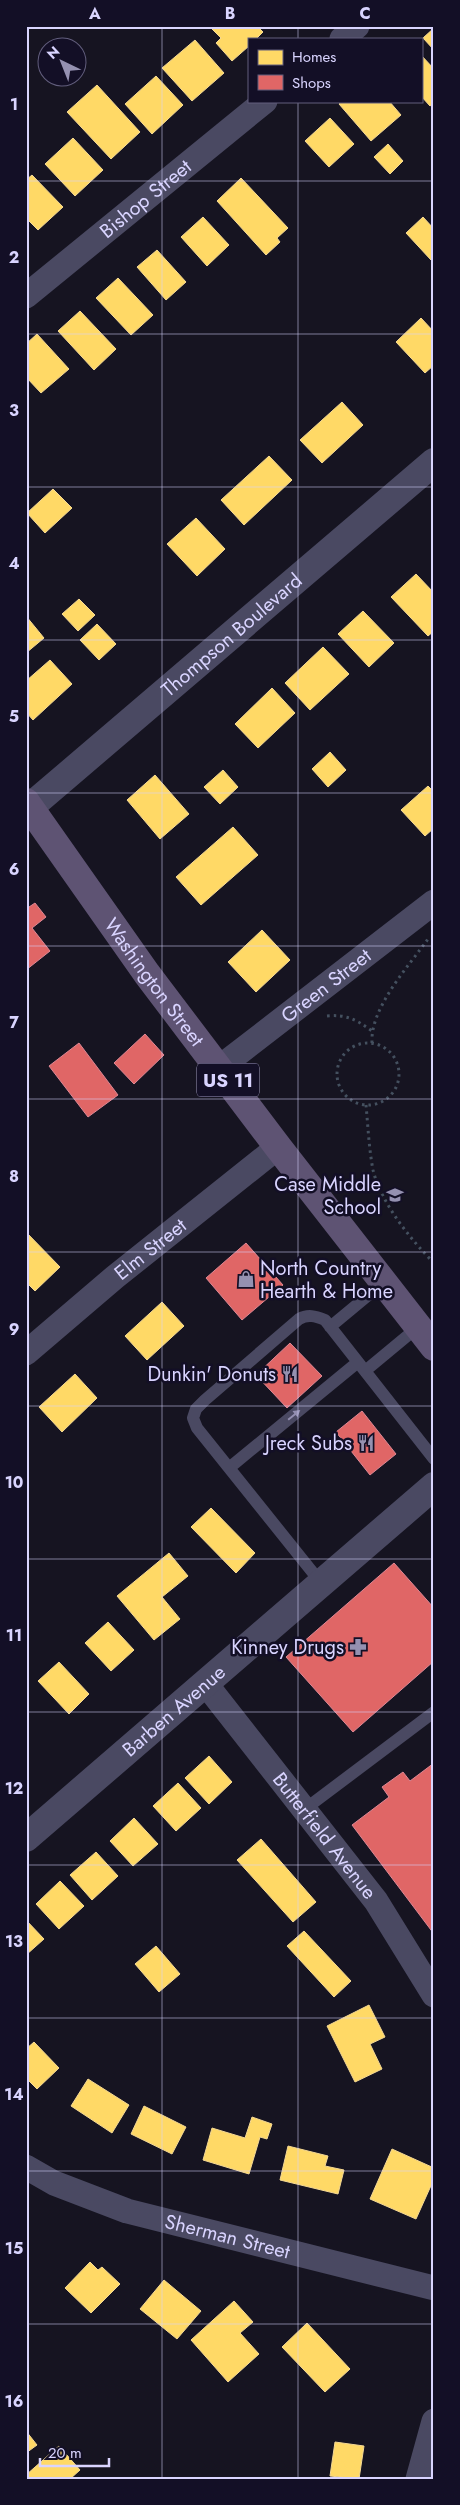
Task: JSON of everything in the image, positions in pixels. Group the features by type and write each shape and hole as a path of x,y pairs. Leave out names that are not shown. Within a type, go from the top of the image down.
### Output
{"main road":[{"name":"Washington Street","path":"27,806 147,974 278,1147 426,1337"}],"street":[{"path":"343,38 357,26"},
{"name":"Bishop Street","path":"26,296 264,102"},
{"name":"Thompson Boulevard","path":"27,806 434,462"},
{"name":"Green Street","path":"219,1068 434,902"},
{"name":"Elm Street","path":"26,1353 114,1277 278,1147"},
{"name":"Barben Avenue","path":"26,1838 434,1486"},
{"name":"Butterfield Avenue","path":"205,1683 305,1808 376,1901 434,1995"},
{"name":"Sherman Street","path":"26,2167 54,2183 127,2211 434,2288"},
{"path":"418,2479 434,2421"}],"lane":[{"path":"330,1327 383,1283"},
{"path":"322,1584 197,1428 193,1418 196,1409 298,1319 306,1315 317,1316 325,1320 434,1459"},
{"path":"229,1468 362,1366 426,1337"},
{"path":"305,1808 434,1712"}],"path":[{"path":"372,1043 372,1031 387,996 433,932"},
{"path":"323,1016 340,1014 356,1019 372,1031"},
{"path":"372,1043 385,1048 394,1058 398,1070 397,1084 390,1095 379,1103 366,1105 352,1101 342,1091 337,1077 338,1063 346,1051 359,1044 372,1043"},
{"path":"366,1105 374,1171 393,1214 417,1247 434,1263"}],"building: Homes":[{"path":"209,26 257,26 263,32 257,38 248,38 248,47 232,61 216,43 221,38"},
{"path":"434,28 434,50 423,38"},
{"path":"195,40 224,73 192,101 162,68"},
{"path":"422,56 434,69 434,103 430,106 422,97"},
{"path":"156,76 183,105 152,134 125,104"},
{"path":"97,85 140,132 111,159 67,112"},
{"path":"341,102 390,102 401,115 371,141 339,104"},
{"path":"330,118 354,144 329,167 305,141"},
{"path":"73,138 103,170 75,196 45,164"},
{"path":"388,144 403,161 390,174 374,157"},
{"path":"32,175 63,207 38,230 26,218 26,180"},
{"path":"241,178 288,228 277,238 280,242 266,255 217,201"},
{"path":"203,217 229,245 207,266 181,237"},
{"path":"423,217 434,229 434,257 431,260 406,233"},
{"path":"157,250 186,282 166,300 137,267"},
{"path":"118,278 153,315 131,335 96,298"},
{"path":"80,311 116,349 94,370 58,331"},
{"path":"421,318 434,332 434,365 425,373 396,342"},
{"path":"37,334 69,369 41,393 26,377 26,344"},
{"path":"342,402 363,425 322,463 300,440"},
{"path":"269,456 292,480 244,525 221,500"},
{"path":"53,489 72,508 45,533 27,513"},
{"path":"196,518 225,549 197,576 167,544"},
{"path":"416,574 434,593 434,631 428,636 391,597"},
{"path":"79,599 95,615 78,631 62,614"},
{"path":"363,611 394,643 369,667 338,634"},
{"path":"26,616 44,638 26,653"},
{"path":"97,624 116,644 99,660 80,640"},
{"path":"323,647 349,674 310,710 285,683"},
{"path":"50,660 72,684 33,720 26,712 26,681"},
{"path":"272,688 295,713 258,748 235,724"},
{"path":"330,752 346,770 328,787 312,769"},
{"path":"223,770 238,787 220,804 204,787"},
{"path":"155,775 189,814 160,839 127,800"},
{"path":"428,786 434,792 434,828 425,836 401,810"},
{"path":"233,827 258,855 201,905 176,877"},
{"path":"262,930 290,960 256,992 228,962"},
{"path":"26,1232 60,1267 35,1291 26,1282"},
{"path":"162,1302 184,1326 147,1360 125,1336"},
{"path":"75,1374 97,1398 62,1432 39,1407"},
{"path":"211,1508 255,1553 236,1573 191,1527"},
{"path":"169,1553 188,1576 162,1597 180,1619 154,1640 117,1596"},
{"path":"108,1622 134,1650 111,1671 85,1643"},
{"path":"59,1662 89,1694 69,1714 38,1681"},
{"path":"209,1756 232,1782 209,1804 185,1778"},
{"path":"178,1783 201,1808 176,1831 153,1806"},
{"path":"134,1818 158,1844 133,1866 110,1841"},
{"path":"261,1839 316,1902 293,1922 237,1860"},
{"path":"96,1852 118,1876 92,1900 70,1875"},
{"path":"60,1881 84,1906 59,1929 36,1904"},
{"path":"26,1920 44,1939 26,1955"},
{"path":"304,1931 351,1981 334,1997 287,1946"},
{"path":"156,1946 180,1974 159,1992 135,1964"},
{"path":"369,2005 385,2037 370,2044 382,2069 355,2082 327,2026"},
{"path":"34,2042 59,2068 37,2089 26,2078 26,2049"},
{"path":"88,2079 129,2105 112,2133 71,2106"},
{"path":"144,2106 186,2127 172,2154 131,2134"},
{"path":"252,2117 272,2124 267,2139 260,2137 249,2174 203,2160 212,2128 245,2138"},
{"path":"288,2146 328,2156 325,2166 344,2170 338,2194 280,2180"},
{"path":"392,2149 434,2168 434,2179 416,2219 370,2199"},
{"path":"90,2262 98,2270 102,2267 120,2284 91,2313 65,2288"},
{"path":"164,2280 201,2311 177,2339 140,2309"},
{"path":"234,2301 253,2322 240,2333 259,2354 228,2382 191,2340"},
{"path":"307,2323 350,2369 325,2392 282,2347"},
{"path":"26,2431 37,2445 26,2453"},
{"path":"335,2442 364,2446 359,2479 330,2476"},
{"path":"59,2446 80,2470 70,2479 26,2479 26,2475"}],"building: Shops":[{"path":"35,903 46,917 32,928 50,951 26,970 26,909"},
{"path":"145,1034 164,1055 134,1084 114,1063"},
{"path":"79,1043 118,1095 88,1117 49,1066"},
{"path":"246,1243 283,1285 242,1320 206,1278"},
{"path":"290,1343 322,1376 287,1408 256,1375"},
{"name":"Jreck Subs","path":"362,1411 396,1454 370,1475 336,1432"},
{"path":"394,1563 434,1608 434,1661 353,1732 286,1657"},
{"path":"434,1763 434,1934 352,1825 389,1797 382,1787 403,1772 410,1781"}],"place":[{"name":"Case Middle School","path":"395,1195"},
{"name":"North Country Hearth & Home","path":"246,1279"},
{"name":"Dunkin' Donuts","path":"290,1374"},
{"name":"Jreck Subs","path":"366,1443"},
{"name":"Kinney Drugs","path":"358,1647"}]}
